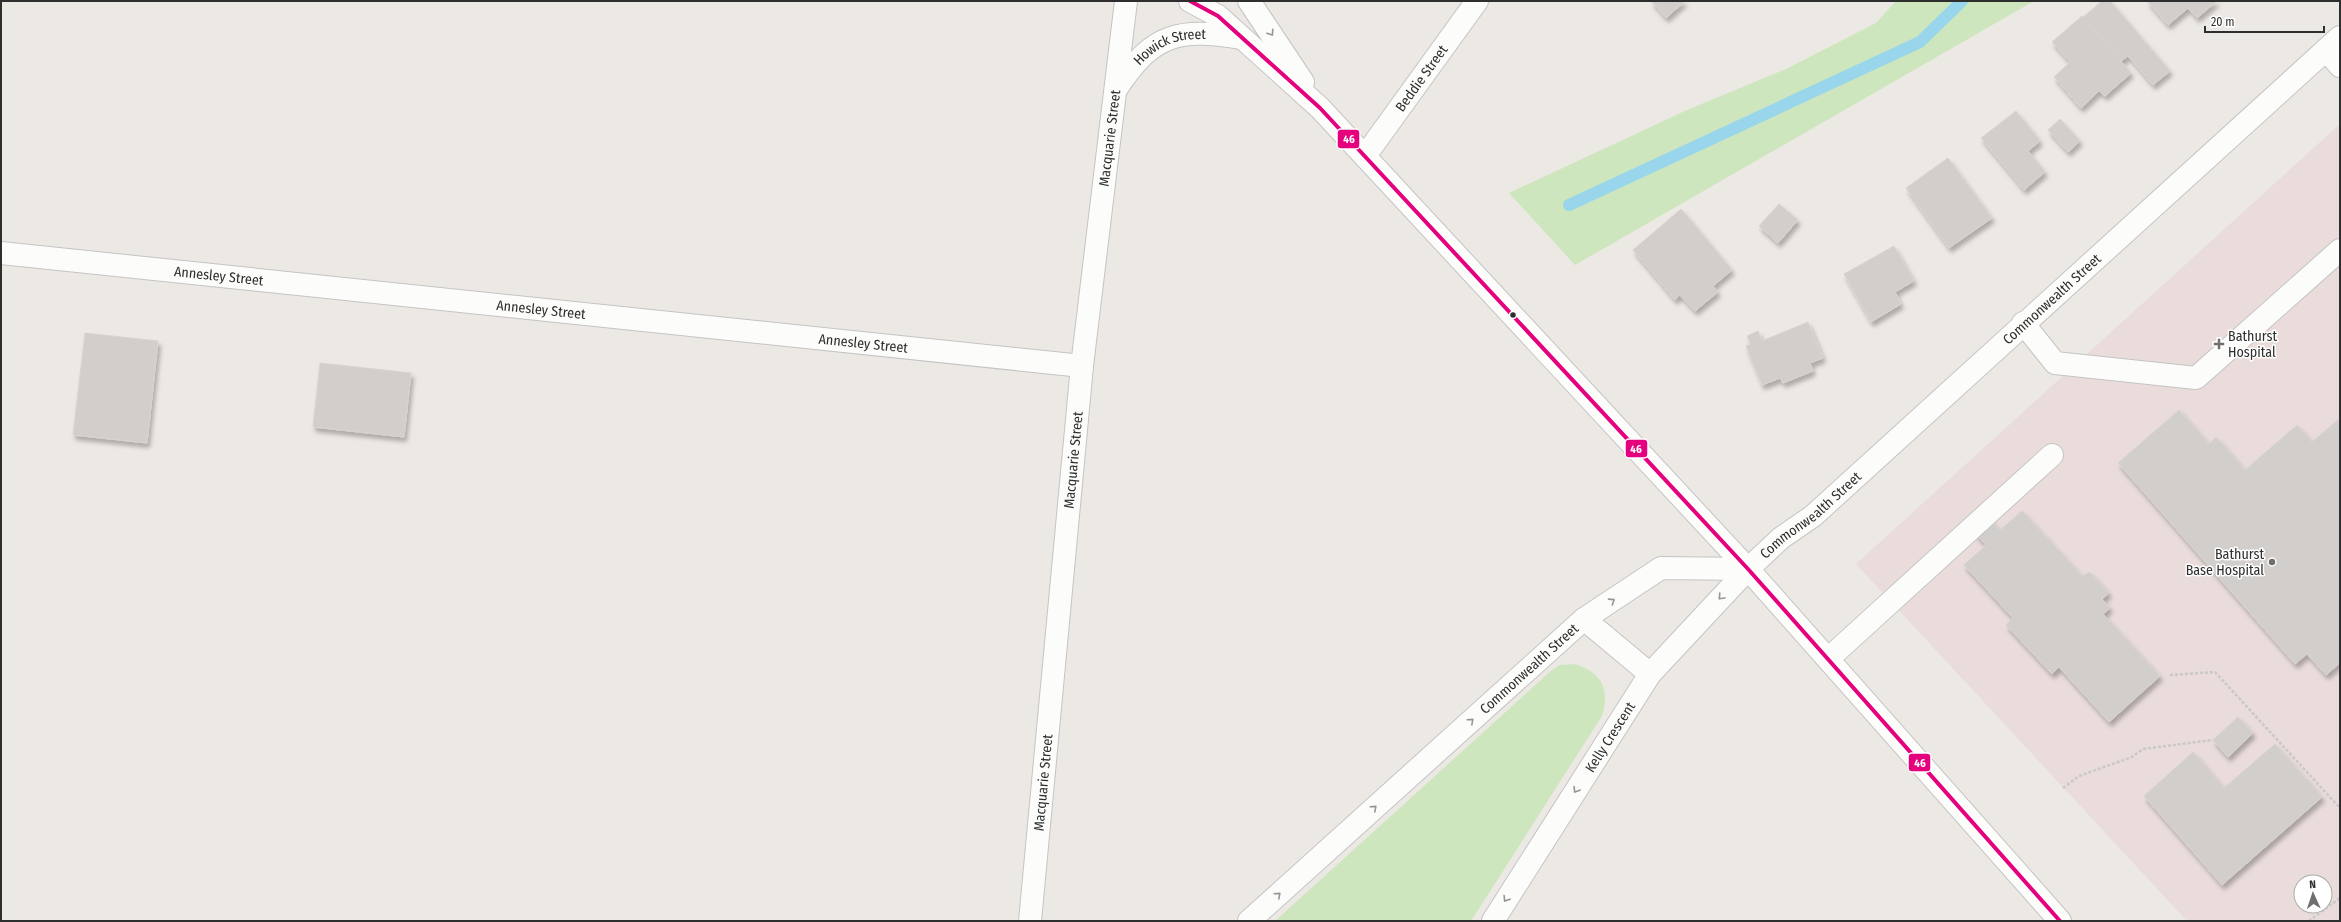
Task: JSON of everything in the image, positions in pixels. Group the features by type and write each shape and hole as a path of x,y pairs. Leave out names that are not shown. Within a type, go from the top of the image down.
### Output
{"street":[{"name":"Macquarie Street","path":"1030,921 1082,366 1126,1"},
{"name":"Howick Street","path":"1190,1 1218,16 1320,108 1748,569 2060,921"},
{"name":"Howick Street","path":"1249,1 1320,108"},
{"name":"Beddie Street","path":"1365,156 1478,1"},
{"name":"Howick Street","path":"1115,91 1131,66 1161,41 1179,34 1196,32 1241,38"},
{"path":"2333,43 2340,66"},
{"name":"Commonwealth Street","path":"1249,921 1584,619 1661,568 1748,569 1781,538 1813,516 2023,323 2333,43"},
{"path":"2023,323 2055,362 2196,378 2340,250"},
{"name":"Annesley Street","path":"1,252 1082,366"},
{"path":"1828,659 2052,455"},
{"name":"Kelly Crescent","path":"1493,921 1650,674 1748,569"},
{"path":"1584,619 1650,674"}],"path":[{"path":"2170,675 2215,672 2340,808"},
{"path":"2063,788 2079,776 2132,757 2143,749 2213,740"},
{"path":"2309,921 2340,898"}],"shaded area":[{"name":"Bathurst Hospital","path":"2340,124 2340,921 2187,921 1856,564"}],"green space":[{"path":"1896,1 2034,1 1575,265 1509,193 1687,110 1786,69 1876,23"},
{"path":"1575,664 1592,672 1602,683 1605,698 1602,716 1471,921 1275,921 1552,670 1560,665"}],"building":[{"path":"1651,1 1685,1 1666,18"},
{"path":"2102,1 2110,1 2170,71 2153,85 2128,56 2121,61 2082,18"},
{"path":"2147,1 2217,1 2197,18 2188,8 2168,25"},
{"path":"2082,16 2131,73 2105,96 2099,91 2081,108 2054,77 2070,62 2052,42"},
{"path":"2016,111 2040,141 2028,151 2045,172 2024,190 1981,138"},
{"path":"2060,119 2080,141 2068,152 2048,130"},
{"path":"1948,158 1992,218 1949,248 1906,188"},
{"path":"1779,204 1798,220 1778,243 1759,226"},
{"path":"1681,209 1732,270 1713,286 1718,292 1695,311 1680,295 1675,300 1633,250"},
{"path":"1894,246 1914,281 1895,292 1901,304 1871,322 1844,274"},
{"path":"1808,322 1823,358 1810,363 1813,371 1783,383 1780,378 1762,385 1746,346 1751,344 1747,336 1758,331 1762,341"},
{"path":"85,333 158,341 147,443 73,435"},
{"path":"320,363 411,373 404,437 313,427"},
{"name":"Bathurst Base Hospital","path":"2179,410 2209,444 2216,437 2245,470 2297,425 2312,442 2340,418 2340,663 2326,675 2307,654 2295,664 2118,463"},
{"path":"1980,508 2000,530 2022,511 2082,576 2090,572 2109,593 2102,599 2110,608 2103,614 2160,676 2109,722 2059,667 2052,674 2006,625 2013,618 1964,565 1986,545 1965,522"},
{"path":"2238,717 2253,733 2228,757 2213,740"},
{"path":"2275,744 2322,797 2222,885 2144,796 2193,752 2224,788"}],"waterway":[{"path":"1569,205 1920,42 1962,1"}],"transit line":[{"name":"46","path":"1190,1 1218,16 1320,108 1748,569 2060,921"}],"place":[{"name":"Bathurst Hospital","path":"2219,344"},
{"name":"Bathurst Base Hospital","path":"2272,562"}]}
